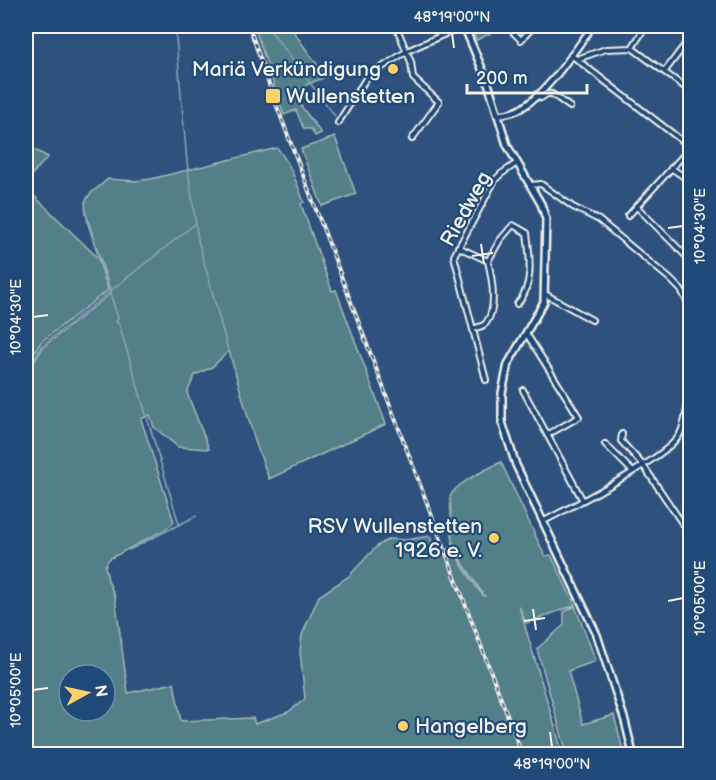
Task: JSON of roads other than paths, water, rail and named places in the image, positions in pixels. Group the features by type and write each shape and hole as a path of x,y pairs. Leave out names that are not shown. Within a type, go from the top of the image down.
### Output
{"main road":[{"path":"463,26 488,83 507,145 541,204 546,219 545,294 540,310 508,364 502,393 502,422 509,447 563,560 606,658 626,721 633,754"}],"street":[{"path":"396,26 407,51 414,78 439,102 412,139"},
{"path":"338,123 365,80 407,51 463,26"},
{"path":"507,26 521,40 534,26"},
{"path":"497,114 518,110 537,94 593,26"},
{"path":"632,48 646,26"},
{"path":"665,71 690,38"},
{"path":"577,59 606,49 632,48 690,92"},
{"path":"571,55 690,147 627,216"},
{"path":"537,94 542,98 547,94 552,94 570,107"},
{"name":"Riedweg","path":"486,380 454,256 495,180 517,163"},
{"path":"671,168 690,182"},
{"path":"530,185 541,184 573,207 599,220 670,279 689,299 690,307"},
{"path":"636,206 690,260"},
{"path":"473,329 484,326 494,295 488,261 513,225 527,233 529,279 525,297 517,304"},
{"path":"458,247 488,261"},
{"path":"545,294 592,320"},
{"path":"526,333 579,417 547,435"},
{"path":"523,390 582,499"},
{"path":"544,521 643,465 672,444 680,435 690,393"},
{"path":"622,434 621,441 643,465 682,523"},
{"path":"605,444 632,471"}],"waterway":[{"path":"175,26 187,162 198,240 228,350"},
{"path":"267,26 335,116"},
{"path":"87,221 179,524"},
{"path":"26,372 42,345 195,224"},
{"path":"129,550 196,516"}],"railway":[{"path":"249,26 273,96 522,754"}],"place":[{"name":"Mariä Verkündigung","path":"393,69"},
{"name":"Wullenstetten","path":"273,96"},
{"name":"RSV Wullenstetten 1926 e. V.","path":"494,538"},
{"name":"Hangelberg","path":"403,726"}]}
